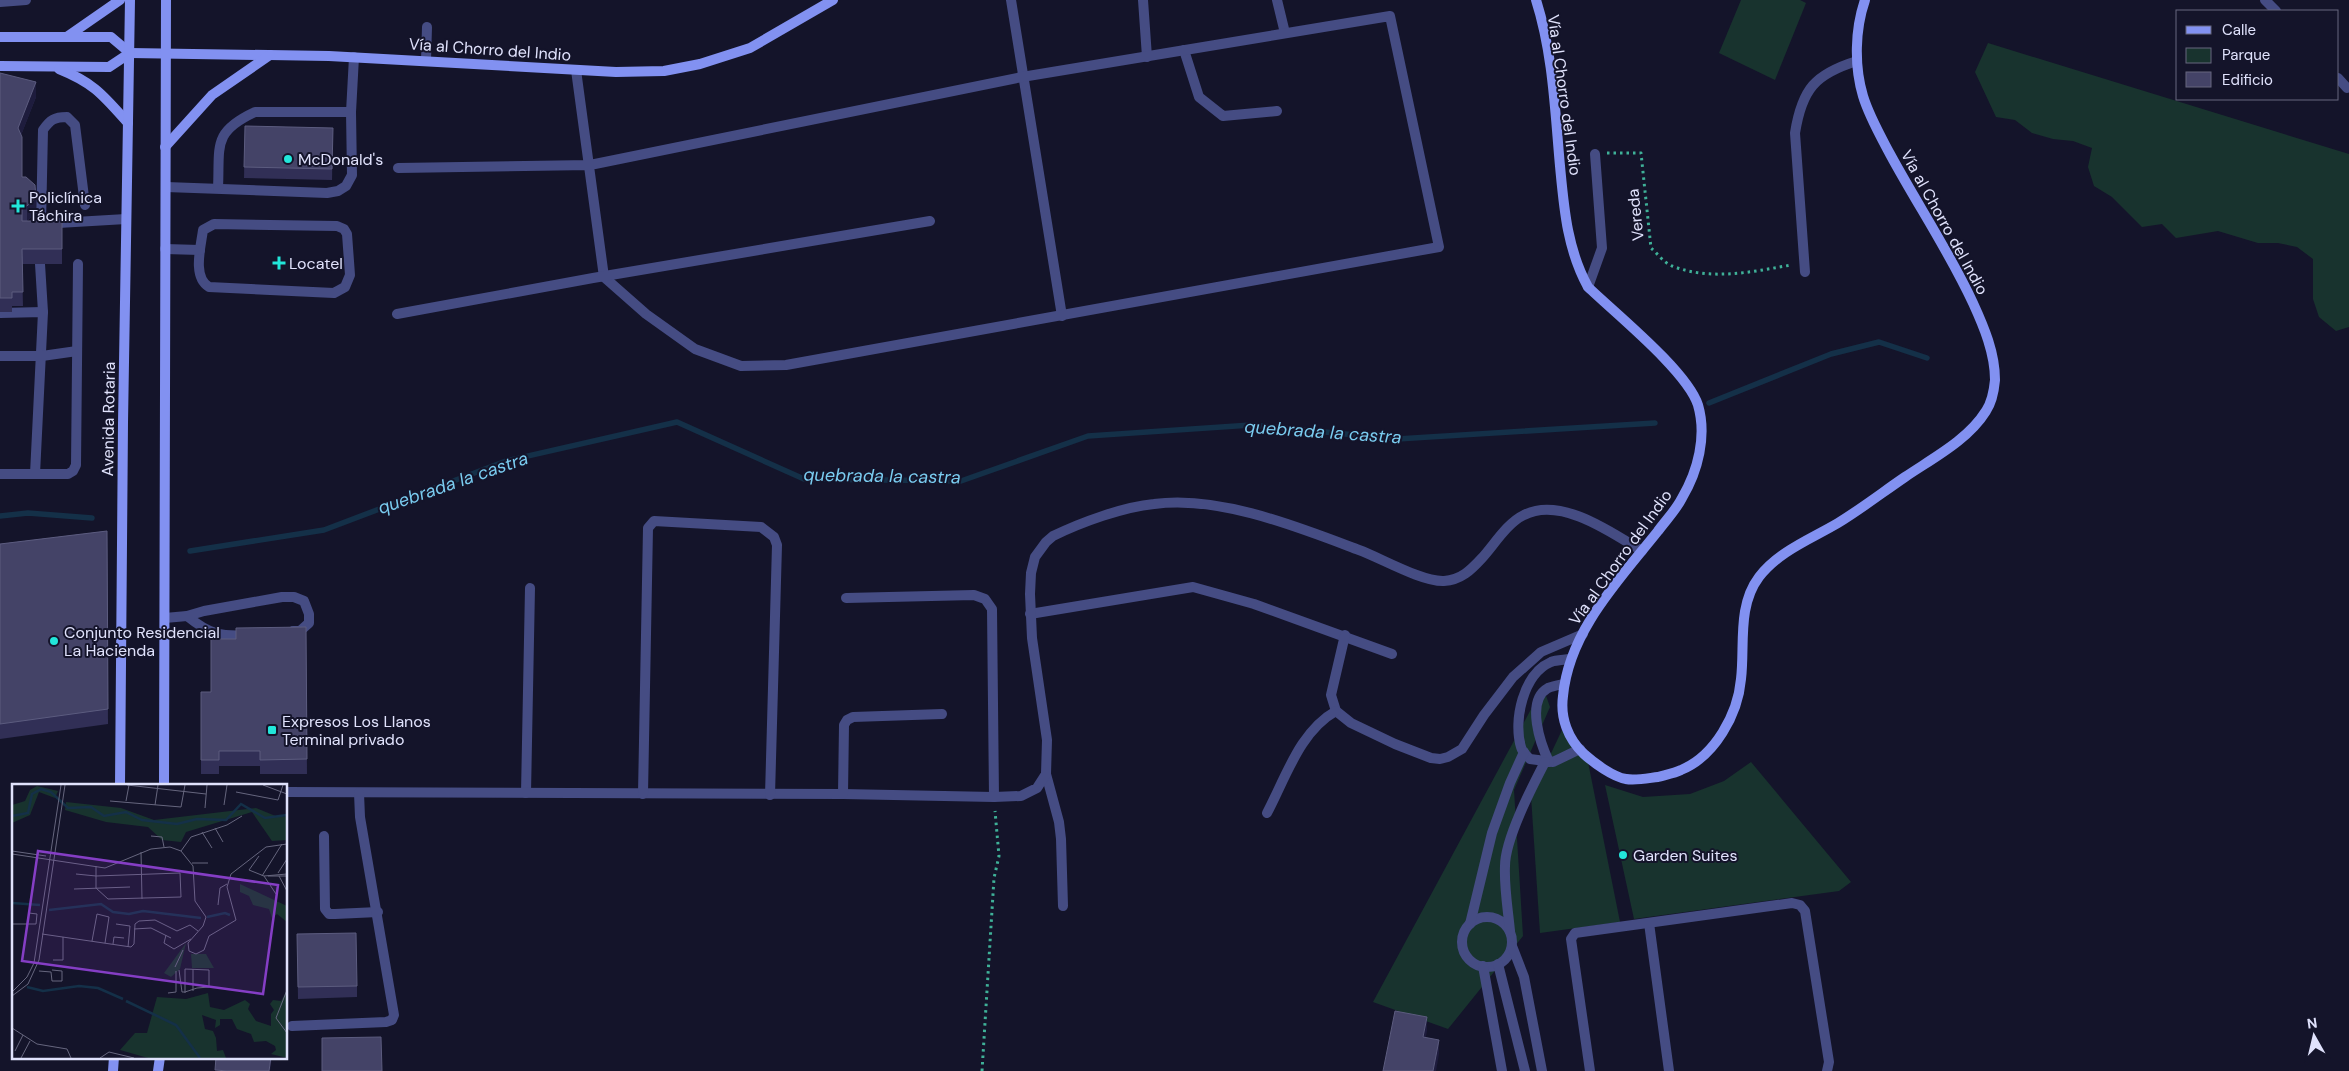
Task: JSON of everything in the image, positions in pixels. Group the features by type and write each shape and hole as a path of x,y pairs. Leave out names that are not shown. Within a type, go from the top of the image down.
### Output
{"street":[{"path":"0,2 26,0"},
{"path":"67,36 120,0"},
{"name":"Avenida Rotaria","path":"120,784 130,0"},
{"path":"164,784 166,0"},
{"name":"Vía al Chorro del Indio","path":"130,54 354,57 616,72 664,71 700,64 750,48 833,0"},
{"path":"1011,0 1062,316"},
{"path":"1143,0 1147,57"},
{"path":"1277,0 1285,33"},
{"name":"Vía al Chorro del Indio","path":"1536,0 1549,63 1566,221 1571,248 1579,271 1588,287 1682,377 1698,406 1702,439 1696,467 1682,500 1600,605 1570,659 1564,684 1562,705 1565,728 1580,749 1600,766 1624,779 1654,778 1684,770 1702,756 1717,740 1728,724 1737,702 1741,680 1742,642 1746,606 1756,580 1778,557 1842,520 1959,440 1987,410 1994,394 1995,376 1990,347 1958,272 1900,173 1868,110 1858,77 1857,60 1861,13 1865,0"},
{"path":"2265,0 2275,10"},
{"path":"398,168 590,165 1022,77 1390,16 1439,247 786,365 741,366 695,349 646,314 604,277 590,165 576,70"},
{"path":"426,60 427,27"},
{"path":"0,37 112,37 130,54 109,67 0,66"},
{"path":"1184,50 1199,97 1223,116 1277,111"},
{"path":"165,147 212,95 270,55"},
{"path":"166,187 327,193 338,191 346,186 352,175 351,112 354,57"},
{"path":"1804,268 1796,143 1798,111 1809,90 1820,77 1835,68 1857,60"},
{"path":"53,66 78,77 99,90 128,123"},
{"path":"2339,79 2347,88"},
{"path":"218,188 221,138 232,125 242,118 255,112 351,112"},
{"path":"40,235 43,130 49,121 57,117 67,117 75,125 85,205"},
{"path":"1588,287 1602,248 1595,154"},
{"path":"41,224 126,219"},
{"path":"396,314 930,222"},
{"path":"214,224 337,226 344,229 347,234 350,275 345,287 334,293 209,287 204,284 199,272 200,250 203,230 214,224"},
{"path":"165,249 200,250"},
{"path":"35,474 42,356 43,312 40,264"},
{"path":"0,474 68,474 73,471 76,465 78,264"},
{"path":"0,313 43,312"},
{"path":"0,356 42,356 77,351"},
{"path":"1063,906 1061,839 1046,774 1047,740 1034,661 1030,614 1032,564 1035,556 1046,542 1062,532 1134,507 1155,503 1197,503 1236,509 1359,550 1436,580 1453,580 1467,573 1516,520 1524,515 1540,510 1556,509 1600,526 1642,551"},
{"path":"643,794 648,528 654,521 761,527 774,537 777,545 770,795"},
{"path":"1030,614 1193,587 1254,604 1392,654"},
{"path":"526,794 530,588"},
{"path":"165,618 187,616 211,609 282,596 294,597 304,601 309,614 309,623 300,631 283,633"},
{"path":"846,598 974,596 985,599 992,609 994,798"},
{"path":"187,616 203,629 219,635 258,634"},
{"path":"1345,636 1331,695 1336,711 1351,723 1395,744 1432,758 1448,757 1462,749 1484,715 1514,677 1541,652 1583,634"},
{"path":"1570,659 1550,662 1531,680 1520,702 1517,717 1521,748 1530,759 1547,762 1580,749"},
{"path":"1547,762 1541,745 1536,712 1539,699 1547,688 1564,684"},
{"path":"1267,813 1307,734 1321,719 1336,711"},
{"path":"843,794 844,726 847,720 852,717 942,714"},
{"path":"1512,946 1505,960 1498,964 1483,966 1476,964 1465,953 1463,938 1470,924 1492,834 1510,783 1524,752"},
{"path":"1542,1071 1524,977 1512,946 1504,866 1506,853 1530,790 1547,762"},
{"path":"288,792 843,794 994,798 1021,796 1029,793 1042,782 1046,774"},
{"path":"292,1026 386,1022 392,1020 394,1015 378,912 360,817 359,793"},
{"path":"324,836 325,909 329,914 378,912"},
{"path":"1590,1071 1572,936 1575,933 1792,903 1800,905 1805,911 1829,1062 1827,1071"},
{"path":"1470,924 1477,920 1492,918 1499,920 1510,931"},
{"path":"1649,923 1669,1071"},
{"path":"1498,964 1522,1051 1525,1071"},
{"path":"1483,966 1502,1071"},
{"path":"1522,1051 1538,1046"},
{"path":"113,1071 114,1058"},
{"path":"158,1071 160,1058"}],"path":[{"name":"Vereda","path":"1595,154 1641,152 1651,248 1670,266 1712,275 1804,268"},
{"path":"982,1071 994,878 999,856 994,798"}],"green space":[{"path":"1741,0 1800,0 1806,3 1775,80 1719,53"},
{"path":"1988,43 2349,154 2349,327 2336,331 2319,317 2313,299 2313,259 2297,247 2278,243 2258,243 2218,231 2176,238 2162,224 2142,227 2112,197 2094,186 2088,167 2092,148 2073,141 2053,139 2032,133 2015,120 1996,117 1975,72"},
{"path":"1543,687 1550,707 1514,790 1523,936 1448,1029 1373,1002"},
{"path":"1562,730 1588,762 1620,922 1540,933 1531,796"},
{"path":"1751,762 1851,882 1839,891 1634,919 1605,785 1643,797 1690,794 1724,781"}],"building":[{"name":"Policlínica Táchira","path":"0,73 36,82 18,128 22,137 22,177 26,177 35,185 36,198 27,206 22,206 22,221 62,221 62,249 22,249 23,292 12,292 12,298 0,298"},
{"name":"McDonald's","path":"245,126 333,128 332,169 244,167"},
{"name":"Conjunto Residencial La Hacienda","path":"107,531 108,709 0,724 0,544"},
{"path":"306,627 307,759 260,760 260,751 219,751 219,760 201,760 201,692 211,692 211,639 236,639 236,628"},
{"path":"356,933 357,986 298,987 297,934"},
{"path":"1395,1011 1427,1017 1423,1037 1439,1040 1433,1071 1383,1071"},
{"path":"381,1037 382,1071 322,1071 322,1038"},
{"path":"216,1058 271,1058 269,1071 215,1070"}],"waterway":[{"name":"quebrada la castra","path":"1709,403 1831,354 1879,342 1927,358"},
{"name":"quebrada la castra","path":"190,551 324,530 506,461 677,422 804,479 961,481 1088,436 1251,425 1397,439 1655,423"},
{"name":"quebrada la castra","path":"0,516 28,513 92,518"}],"place":[{"name":"McDonald's","path":"288,159"},
{"name":"Policlínica Táchira","path":"18,206"},
{"name":"Locatel","path":"279,263"},
{"name":"Conjunto Residencial La Hacienda","path":"54,641"},
{"name":"Expresos Los Llanos Terminal privado","path":"272,730"},
{"name":"Garden Suites","path":"1623,855"}]}
